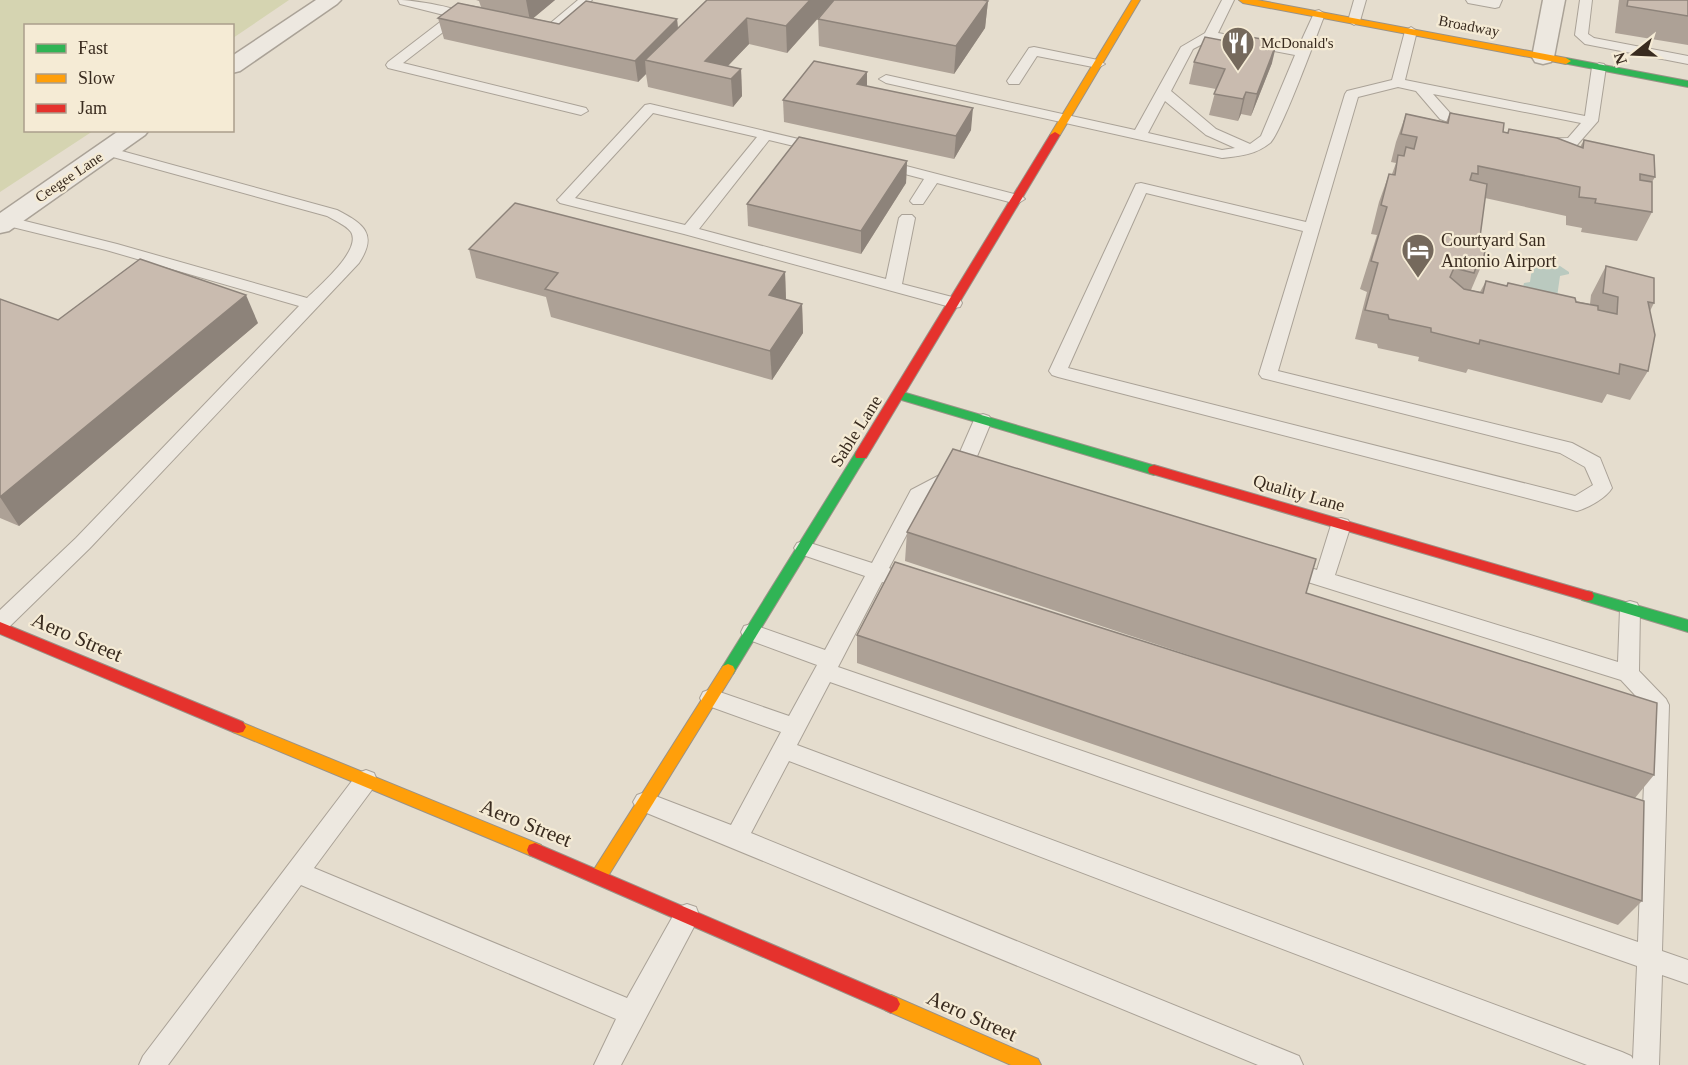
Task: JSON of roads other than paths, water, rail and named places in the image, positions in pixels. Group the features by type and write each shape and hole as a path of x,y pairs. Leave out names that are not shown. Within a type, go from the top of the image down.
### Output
{"street":[{"path":"234,65 330,0"},
{"name":"Sable Lane","path":"599,876 899,395 1136,0"},
{"name":"Broadway","path":"1243,0 1289,4 1319,14 1688,84"},
{"path":"1543,57 1554,0"},
{"name":"Ceegee Lane","path":"3,223 134,132"},
{"name":"Quality Lane","path":"899,395 1688,626"},
{"name":"Aero Street","path":"0,628 599,876 1032,1065"}],"lane":[{"path":"1139,136 1188,47 1210,35 1228,0"},
{"path":"1354,21 1360,0"},
{"path":"1472,0 1494,4 1496,0"},
{"path":"1586,0 1581,34 1590,41 1688,60"},
{"path":"404,1 479,20"},
{"path":"522,30 543,36 585,4"},
{"path":"886,79 1222,154 1250,150 1268,138 1319,14"},
{"path":"458,15 393,65 581,111"},
{"path":"1398,83 1411,31"},
{"path":"1210,35 1303,53"},
{"path":"1014,81 1034,51 1098,64"},
{"path":"1533,142 1572,142 1591,121 1599,67"},
{"path":"1312,228 1141,187 1058,371 1577,504 1603,488 1593,463 1566,447 1268,374 1312,228 1352,94 1398,83 1591,121"},
{"path":"1420,87 1445,116 1489,134"},
{"path":"1163,91 1211,132 1250,150"},
{"path":"833,152 650,108 565,200 954,303"},
{"path":"689,231 766,135"},
{"path":"0,623 83,543 353,260 362,245 361,232 352,223 332,213 107,151"},
{"path":"866,160 1017,199"},
{"path":"918,201 933,177"},
{"path":"893,286 907,219"},
{"path":"3,223 111,248 310,304"},
{"path":"736,838 918,495 962,469 983,420"},
{"path":"962,469 984,476"},
{"path":"1324,579 1341,525"},
{"path":"804,548 910,583"},
{"path":"1268,562 1629,674 1658,705 1646,1065"},
{"path":"1629,674 1630,609"},
{"path":"751,632 827,666 1688,972"},
{"path":"711,698 794,727"},
{"path":"783,749 1622,1065"},
{"path":"152,1065 366,780"},
{"path":"645,802 1290,1065"},
{"path":"1598,805 1654,823"},
{"path":"297,872 633,1013"},
{"path":"607,1065 687,915"}],"place":[{"name":"McDonald's","path":"1238,72"},
{"name":"Courtyard San Antonio Airport","path":"1418,279"}]}
